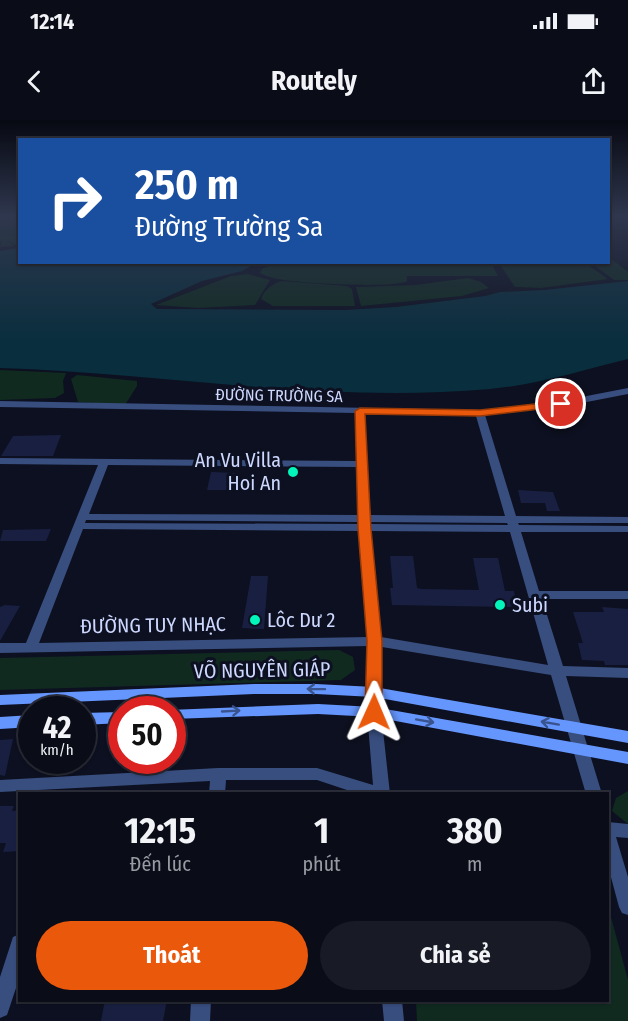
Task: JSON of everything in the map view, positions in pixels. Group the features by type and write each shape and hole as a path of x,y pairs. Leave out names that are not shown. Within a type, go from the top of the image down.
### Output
{"main road":[{"name":"VÕ NGUYÊN GIÁP","path":"0,700 254,689 374,692 628,737"},
{"path":"374,692 374,712"},
{"name":"VÕ NGUYÊN GIÁP","path":"186,714 318,709 374,712 628,758"},
{"path":"0,723 18,722"}],"street":[{"name":"ĐƯỜNG TRƯỜNG SA","path":"0,404 480,413 561,404 628,391"},
{"path":"360,411 364,524 375,641 374,692"},
{"path":"480,413 593,792"},
{"path":"0,461 103,464 363,464"},
{"path":"31,647 103,464"},
{"path":"514,525 628,520"},
{"path":"81,521 514,525 628,529"},
{"path":"535,595 628,595"},
{"name":"ĐƯỜNG TUY NHẠC","path":"0,648 375,641 557,671 628,673"},
{"path":"374,712 382,792"},
{"path":"0,786 66,787 219,774 317,774 376,792"},
{"path":"217,792 219,774"},
{"path":"609,829 628,831"},
{"path":"609,841 628,907"},
{"path":"0,1008 18,950"},
{"path":"200,1021 201,1002"},
{"path":"392,1002 394,1021"}],"green space":[{"path":"610,258 628,272 628,280 614,280 592,264 610,264"},
{"path":"273,264 492,264 498,276 407,276 407,281 399,283 364,285 283,280 260,273 262,269"},
{"path":"506,264 586,264 608,279 541,288 515,287 501,266"},
{"path":"248,274 270,280 255,305 198,308 156,305 231,276"},
{"path":"468,278 481,282 489,288 462,296 361,306 356,287 416,285"},
{"path":"282,281 347,286 352,289 355,306 273,306 261,299 269,288"},
{"path":"0,370 66,373 63,381 64,393 55,398 0,400"},
{"path":"77,375 137,381 137,386 125,405 78,402 71,379"},
{"path":"339,650 353,657 355,670 341,680 0,690 0,658"},
{"path":"628,791 628,824 612,811 616,798"},
{"path":"609,910 628,980 628,1021 417,1021 416,1002 609,1002"}],"water":[{"path":"0,258 18,258 18,264 254,264 242,271 202,281 151,304 157,309 345,310 396,307 485,296 500,292 628,281 628,359 559,377 490,389 428,393 367,393 0,368"}],"building":[{"path":"61,435 53,456 1,456 13,436"},
{"path":"211,472 235,473 232,490 207,490"},
{"path":"518,490 553,492 560,511 547,511 545,503 521,503"},
{"path":"51,529 46,541 0,541 3,530"},
{"path":"390,556 413,556 417,588 421,589 479,590 473,558 498,558 505,591 514,591 517,607 392,605"},
{"path":"251,576 268,576 264,629 242,628"},
{"path":"20,606 0,641 0,607"},
{"path":"602,607 628,609 628,665 605,665 604,661 582,660 578,643 583,643 573,612 604,612"},
{"path":"13,739 5,776 0,775 0,740"},
{"path":"0,806 14,806 12,811 18,810 18,851 3,852 6,843 0,843"},
{"path":"105,1002 167,1002 163,1021 101,1021"}],"place":[{"name":"An Vu Villa Hoi An","path":"293,472"},
{"name":"Subi","path":"500,605"},
{"name":"Lôc Dư 2","path":"255,620"}],"route":[{"path":"374,712 375,641 364,529 360,411 480,413 561,404"}]}
